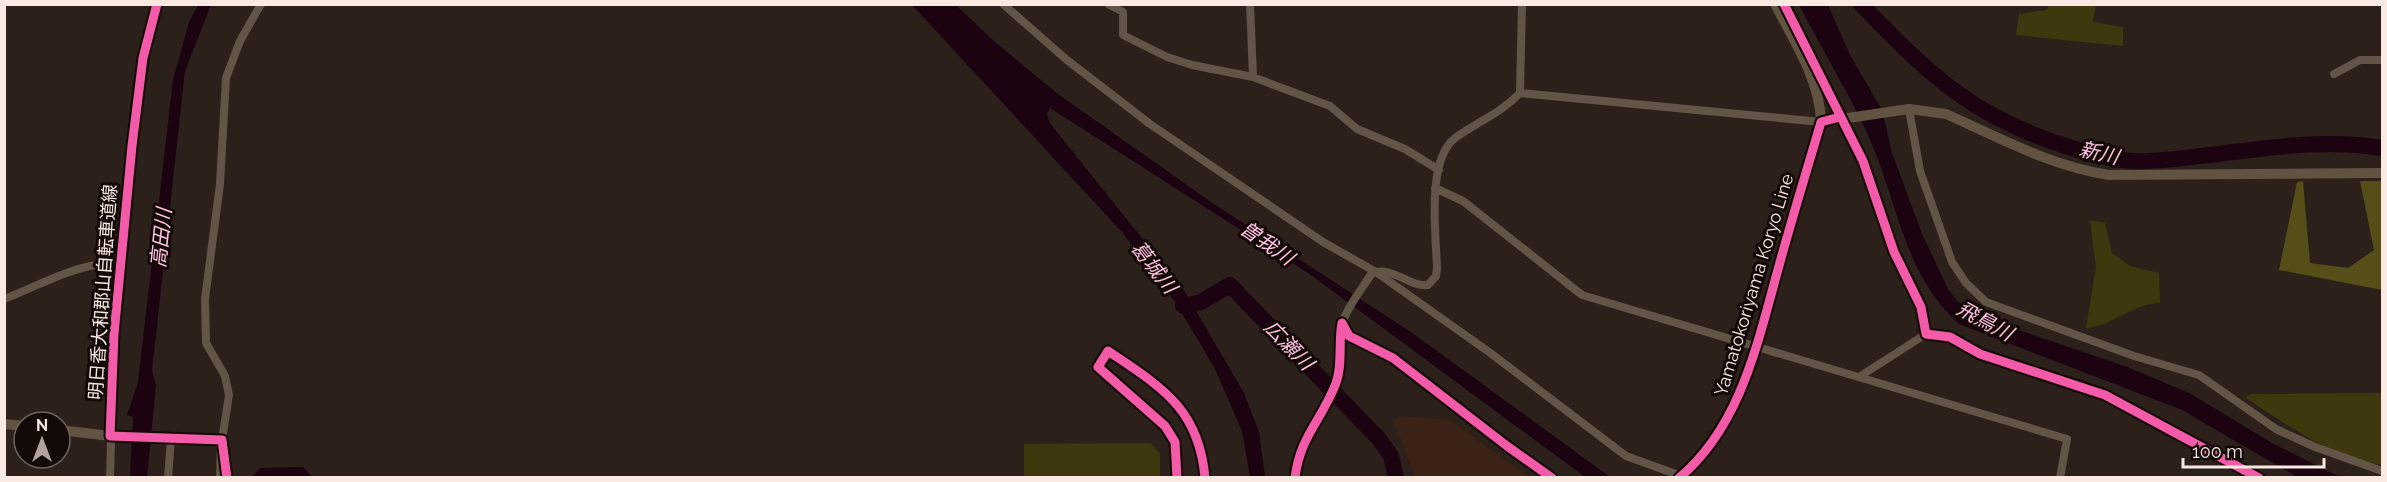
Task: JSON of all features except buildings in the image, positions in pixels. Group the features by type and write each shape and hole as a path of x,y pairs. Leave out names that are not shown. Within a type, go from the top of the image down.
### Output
{"street":[{"name":"明日香大和郡山自転車道線","path":"110,477 113,436 114,334 141,69 157,4"},
{"path":"221,477 222,440 229,395 225,376 206,343 205,299 220,184 226,78 240,41 261,4"},
{"path":"1003,4 1067,60 1159,131 1323,242 1374,272 1489,352 1626,456 1682,477"},
{"path":"1108,4 1123,12 1123,35 1140,46 1192,65 1253,77 1330,106 1357,129 1405,149 1438,170"},
{"path":"1250,4 1253,77"},
{"path":"1374,272 1389,272 1419,286 1428,285 1436,276 1435,188 1438,170 1453,140 1502,110 1520,93 1522,4"},
{"name":"Yamatokoriyama Koryo Line","path":"1682,477 1713,442 1735,405 1756,346 1821,122 1821,101 1813,80 1775,4"},
{"path":"2334,74 2360,60 2382,60"},
{"path":"1520,93 1821,122 1909,108 1946,114 2075,170 2109,175 2382,173"},
{"path":"1909,108 1920,171 1952,262 1966,283 1986,302 2134,356 2199,375 2276,429 2315,447 2382,471"},
{"path":"1435,188 1463,201 1582,295 2067,439 2060,477"},
{"path":"4,299 46,283 81,266 102,264 108,287 114,334"},
{"path":"1295,477 1298,455 1305,438 1336,383 1340,369 1339,338 1342,323 1374,272"},
{"path":"1342,323 1349,336 1393,358 1507,446 1552,477"},
{"path":"1859,376 1926,334"},
{"path":"72,431 113,436 222,440"},
{"path":"167,438 168,477"}],"shaded area":[{"path":"2050,4 2096,5 2093,22 2123,27 2123,46 2016,35 2019,14 2046,10"},
{"path":"2303,181 2310,263 2348,268 2374,250 2360,181 2382,181 2382,290 2279,270 2297,182"},
{"path":"2090,220 2105,223 2112,253 2130,266 2159,273 2160,303 2141,307 2105,323 2086,328 2096,267"},
{"path":"2382,393 2382,464 2368,463 2332,450 2292,428 2245,397 2252,394"},
{"path":"1397,417 1450,420 1529,477 1415,477 1394,422"},
{"path":"1151,443 1160,454 1160,477 1024,477 1024,444"}],"water":[{"name":"高田川","path":"198,5 211,5 185,71 152,371 156,385 147,477 130,477 133,417 127,415 138,382 173,80 189,22"},
{"path":"912,5 956,5 996,43 1058,94 1211,202 1411,332 1610,477 1585,477 1311,275 1050,108 1047,114 1049,122 1185,292 1244,393 1259,432 1265,477 1250,477 1242,431 1215,369 1176,303 1121,231"},
{"name":"飛鳥川","path":"1799,5 1828,5 1851,57 1882,110 1892,153 1923,236 1948,289 1957,301 2007,326 2130,368 2191,394 2272,443 2340,477 2297,477 2182,410 1959,324 1940,304 1925,282 1903,234 1878,158 1867,133"},
{"path":"303,467 312,477 252,477 260,468"}],"waterway":[{"name":"新川","path":"1861,4 1909,53 1956,92 1980,108 2038,136 2090,153 2119,160 2138,161 2177,159 2294,145 2324,144 2382,148"},
{"name":"広瀬川","path":"1183,306 1201,302 1230,285 1379,439 1391,456 1396,478"}],"cycle path":[{"path":"157,4 143,58 132,146 114,334 110,436 222,440 227,478"},
{"path":"1784,4 1863,161 1894,252 1921,307 1926,334 1950,337 1980,354 2105,395 2259,478"},
{"path":"1679,478 1701,457 1733,407 1755,352 1821,122 1840,117"},
{"path":"1342,323 1349,336 1393,358 1552,478"},
{"path":"1295,478 1306,439 1336,383 1342,323"},
{"path":"1177,478 1175,442 1165,426 1098,367 1108,351 1145,376 1174,402 1186,417 1195,434 1205,478"}],"water label":[{"name":"曽我川","path":"1267,243"},
{"name":"葛城川","path":"1154,267"}]}
